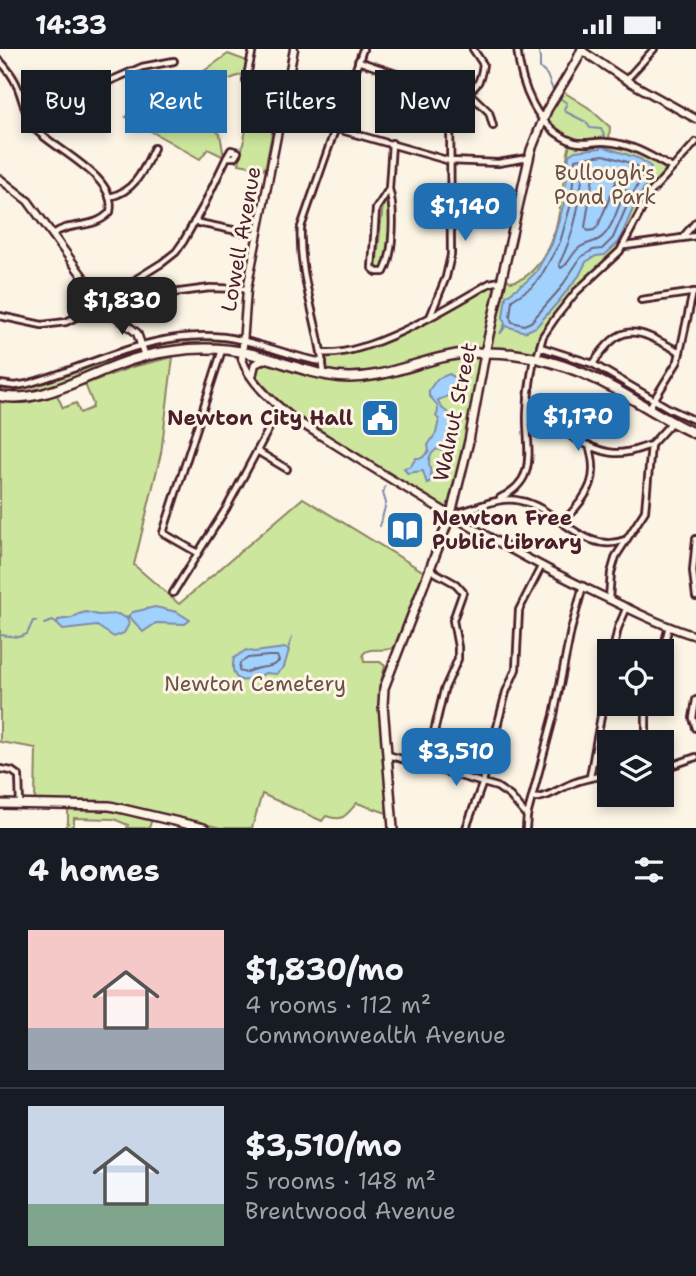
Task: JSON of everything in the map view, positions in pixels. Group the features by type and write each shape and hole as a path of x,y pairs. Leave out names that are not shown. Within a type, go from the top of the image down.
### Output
{"main road":[{"name":"Walnut Street","path":"393,828 384,688 451,514 469,441 485,352 528,158 543,119 581,49"},
{"path":"0,396 13,398 33,395 145,356 192,349 222,349 243,353 324,375 371,376 449,356 485,352 536,358 589,376 671,423 696,434"},
{"path":"0,804 110,806 204,828"}],"street":[{"path":"248,70 253,49"},
{"path":"355,70 363,49"},
{"path":"473,49 483,64 480,80 475,86"},
{"path":"517,49 525,87 531,101 543,119 558,134 581,143 621,144 646,153 671,168"},
{"path":"581,49 626,80 696,119"},
{"path":"626,80 654,49"},
{"name":"Lowell Avenue","path":"243,353 247,289 291,50"},
{"path":"0,61 18,82 21,90"},
{"path":"111,80 142,67 174,61"},
{"path":"358,61 384,70"},
{"path":"475,99 489,112 493,126"},
{"path":"41,133 92,172 110,197 110,212 102,220 66,227 53,234"},
{"path":"324,375 303,256 301,227 332,133"},
{"path":"353,133 450,161 498,163 528,158"},
{"path":"430,317 452,255 450,133"},
{"path":"451,514 499,499 516,489 528,466 528,396 536,358 548,328 569,299 624,246 645,201 696,142"},
{"path":"389,189 376,209 372,268 377,272 384,272 388,262 393,207 389,189 392,143"},
{"path":"110,197 128,190 141,175 154,148"},
{"path":"0,316 32,324 54,325 78,317 103,304 176,252 227,157"},
{"path":"0,179 28,201 103,304 137,333 145,356"},
{"path":"194,222 257,235"},
{"path":"682,239 696,222"},
{"path":"624,246 696,236"},
{"path":"138,278 172,293 210,288 247,289"},
{"path":"322,353 352,351 430,317 490,283 500,281"},
{"path":"641,300 694,292 680,352 670,376 648,409"},
{"path":"593,364 610,341 622,333 643,334 680,352"},
{"path":"0,384 15,386 31,383 119,351 196,336 244,340 323,362"},
{"path":"540,347 593,364 696,421"},
{"path":"198,553 164,536 163,530 222,349"},
{"path":"243,353 251,375 280,408 421,498 541,567 696,636"},
{"path":"251,375 255,364 267,359"},
{"path":"528,396 542,415 603,451 622,453 651,446 671,423"},
{"path":"173,593 227,507 280,408"},
{"path":"563,523 592,484 594,467 589,445"},
{"path":"609,599 613,565 645,511 651,446"},
{"path":"257,451 287,469"},
{"path":"499,499 531,504 545,510 575,532 596,542 612,544 628,539"},
{"path":"696,539 693,571 696,597"},
{"path":"466,828 483,782 503,700 516,669 519,610 541,567"},
{"path":"426,766 444,690 458,659 453,620 463,592 456,584 429,569"},
{"path":"526,828 583,586"},
{"path":"616,639 626,607"},
{"path":"666,639 669,626"},
{"path":"696,700 693,718 696,728"},
{"path":"590,777 601,716"},
{"path":"387,755 483,782 503,791 527,816"},
{"path":"674,765 696,757"},
{"path":"0,769 12,771 19,776 20,805"},
{"path":"534,798 545,797 562,787 597,776"}],"green space":[{"path":"228,54 247,61 241,75 230,79 227,79 227,70 205,70"},
{"name":"Bullough's Pond Park","path":"559,89 589,108 610,127 609,142 625,146 672,168 656,185 627,242 576,292 548,329 540,347 579,359 696,421 696,434 628,396 549,361 485,352 451,514 294,419 252,377 261,360 227,350 164,352 44,393 0,396 0,384 20,386 119,351 176,338 228,338 322,362 322,353 345,353 403,330 490,283 500,281 501,275 511,282 520,279 529,274 543,257 553,237 558,218 571,141 562,137 543,119"},
{"path":"154,133 219,133 224,157 208,149 200,159"},
{"path":"245,133 272,133 265,169 239,164"},
{"path":"383,204 390,206 389,240 381,271 376,268"},
{"name":"Newton Cemetery","path":"173,357 161,453 134,565 179,604 303,498 424,572 394,647 370,650 363,654 364,662 380,662 385,666 379,690 387,813 357,803 344,817 326,816 322,821 262,794 252,828 221,828 122,804 35,800 36,748 0,742 0,402 27,403 57,395 63,408 76,403 80,413 92,408 93,404 85,384 132,367"},
{"path":"68,809 109,811 152,819 149,828 127,828 128,825 114,819 74,818 74,824 70,828 64,828 68,823"}],"water":[{"path":"602,146 640,159 651,167 651,176 635,204 619,242 605,255 596,256 586,262 579,276 536,327 525,332 506,326 500,334 505,324 503,317 506,296 536,272 552,244 564,203 569,155 575,151"},
{"path":"449,374 462,381 467,380 457,383 451,395 438,400 452,417 455,427 446,452 437,449 430,456 431,480 427,484 423,471 407,473 404,468 411,466 416,458 422,458 429,451 428,445 436,433 439,420 436,416 438,408 429,396 429,390 437,379"},
{"path":"155,607 177,612 190,620 185,624 156,623 143,632 130,617 127,619 129,624 124,633 114,637 97,626 63,630 57,624 58,620 86,612 98,615 118,614 126,618 133,612"},
{"path":"285,648 289,650 284,667 277,674 265,673 259,677 254,675 244,681 237,678 233,669 234,658 246,650 254,652"}],"waterway":[{"path":"538,49 540,68 547,75 553,90"},
{"path":"561,99 567,103 564,109 566,112 586,122 590,128 601,129 605,137"},
{"path":"380,526 386,503 383,493 385,487"},
{"path":"0,635 19,637 27,634 33,621 37,621"},
{"path":"44,624 53,621 57,624"},
{"path":"288,649 292,637"}],"place":[{"name":"Newton City Hall","path":"380,418"},
{"name":"Newton Free Public Library","path":"405,530"}]}
